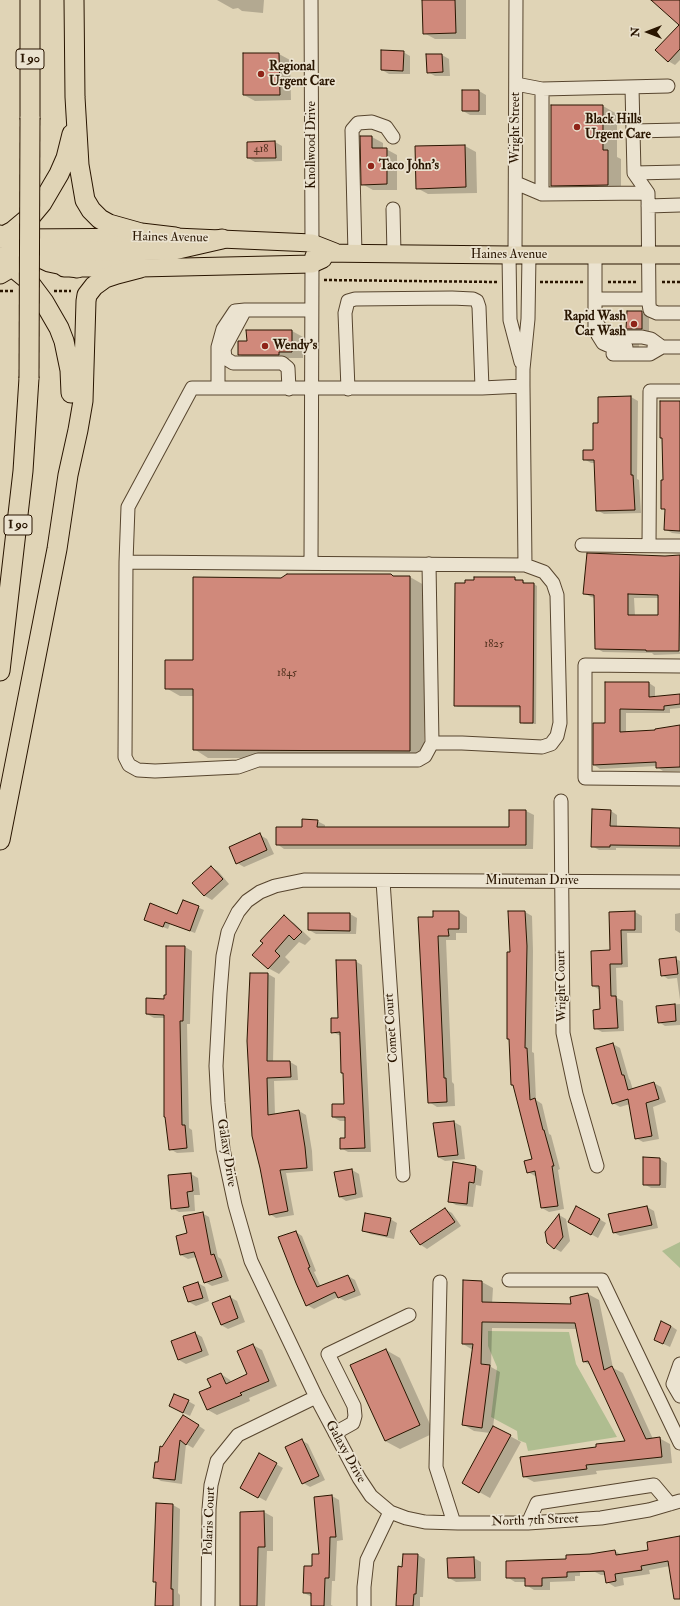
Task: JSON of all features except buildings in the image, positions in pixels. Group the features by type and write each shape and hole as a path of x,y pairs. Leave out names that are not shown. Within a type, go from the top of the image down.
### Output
{"highway":[{"name":"I 90","path":"0,671 23,478 29,378 30,0"},
{"path":"74,0 76,97 81,184 85,200 91,210 100,219 109,224 122,229 176,237"},
{"path":"76,97 71,139 66,158 52,188 32,215 13,231 2,237 17,247 49,262 77,268"},
{"path":"6,267 50,252 77,250 174,250 222,239"},
{"path":"6,267 26,278 51,314 64,341 70,370 68,475"},
{"path":"0,840 57,549 68,475 78,430 82,401 84,311 87,295 94,286 105,278 140,268"}],"main road":[{"name":"Haines Avenue","path":"2,237 176,237 312,243 346,254 680,255"},
{"path":"194,267 226,255 296,254 307,250 312,243"},
{"path":"6,267 194,267 312,272 314,256 319,253 346,254"}],"street":[{"name":"Knollwood Drive","path":"311,0 312,243"},
{"name":"Wright Street","path":"516,0 516,183 518,255"},
{"path":"516,84 542,89 668,86"},
{"path":"632,87 634,173 648,199 648,299 650,310 657,313 680,313"},
{"path":"542,89 542,194"},
{"path":"346,254 352,130 358,123 372,122 386,127 393,137"},
{"path":"633,131 680,130"},
{"path":"634,173 680,172"},
{"path":"516,183 542,194 648,199 680,205"},
{"path":"393,209 394,254"},
{"path":"518,255 509,282 510,320 523,369"},
{"path":"518,255 529,282 528,319 523,369 525,565"},
{"path":"595,255 595,323 597,345 602,351 608,354 650,354 662,347"},
{"path":"312,272 312,563"},
{"path":"348,389 345,313 348,301 355,298 473,299 479,306 482,388"},
{"path":"595,298 648,299"},
{"path":"245,310 224,349 225,358 234,363 282,363 288,368 289,389"},
{"path":"218,388 218,347 223,329 235,311 312,310"},
{"path":"595,323 598,335 603,343 610,346 626,347"},
{"path":"595,323 603,333 612,337 642,337 651,339 662,347"},
{"path":"642,347 679,347"},
{"path":"429,564 432,743 425,756 418,760 258,760 238,767 155,771 138,770 129,765 125,757 126,562 128,507 192,388 348,389 482,388 523,386"},
{"path":"649,545 650,391 680,391"},
{"path":"582,545 680,546"},
{"path":"126,562 525,565 544,572 553,583 556,595 560,723 557,736 551,744 542,747 432,743"},
{"path":"680,666 585,665 585,778 680,779"},
{"name":"Wright Court","path":"561,801 563,1033 576,1094 597,1166"},
{"name":"Galaxy Drive","path":"383,880 304,880 274,886 260,892 247,901 238,912 228,932 223,956 216,1066 223,1149 235,1205 251,1261 316,1397 359,1478 371,1496 390,1512"},
{"name":"Minuteman Drive","path":"383,880 680,882"},
{"name":"Comet Court","path":"383,880 403,1175"},
{"path":"509,1280 602,1280 680,1443"},
{"path":"440,1282 436,1467 454,1523"},
{"path":"335,1434 353,1423 355,1416 354,1406 328,1354 409,1315"},
{"path":"680,1364 674,1384 680,1396"},
{"name":"Polaris Court","path":"208,1606 209,1509 211,1485 217,1461 238,1435 316,1397"},
{"path":"528,1523 538,1503 654,1485 675,1503"},
{"name":"North 7th Street","path":"390,1512 406,1518 425,1522 528,1523 601,1518 649,1510 675,1503"},
{"path":"364,1606 364,1587 368,1560 390,1512"}],"path":[{"path":"312,272 509,282"},
{"path":"529,282 680,282"},
{"path":"0,291 90,292"}],"green space":[{"path":"680,1242 680,1268 662,1251"},
{"path":"488,1331 569,1332 576,1364 617,1437 528,1451 526,1443 518,1440 517,1431 491,1417 497,1367 488,1346"}],"tunnel":[{"path":"626,347 642,347"}],"place":[{"name":"Regional Urgent Care","path":"261,74"},
{"name":"Black Hills Urgent Care","path":"577,127"},
{"name":"Taco John's","path":"371,166"},
{"name":"Rapid Wash Car Wash","path":"634,324"},
{"name":"Wendy's","path":"265,346"}]}
